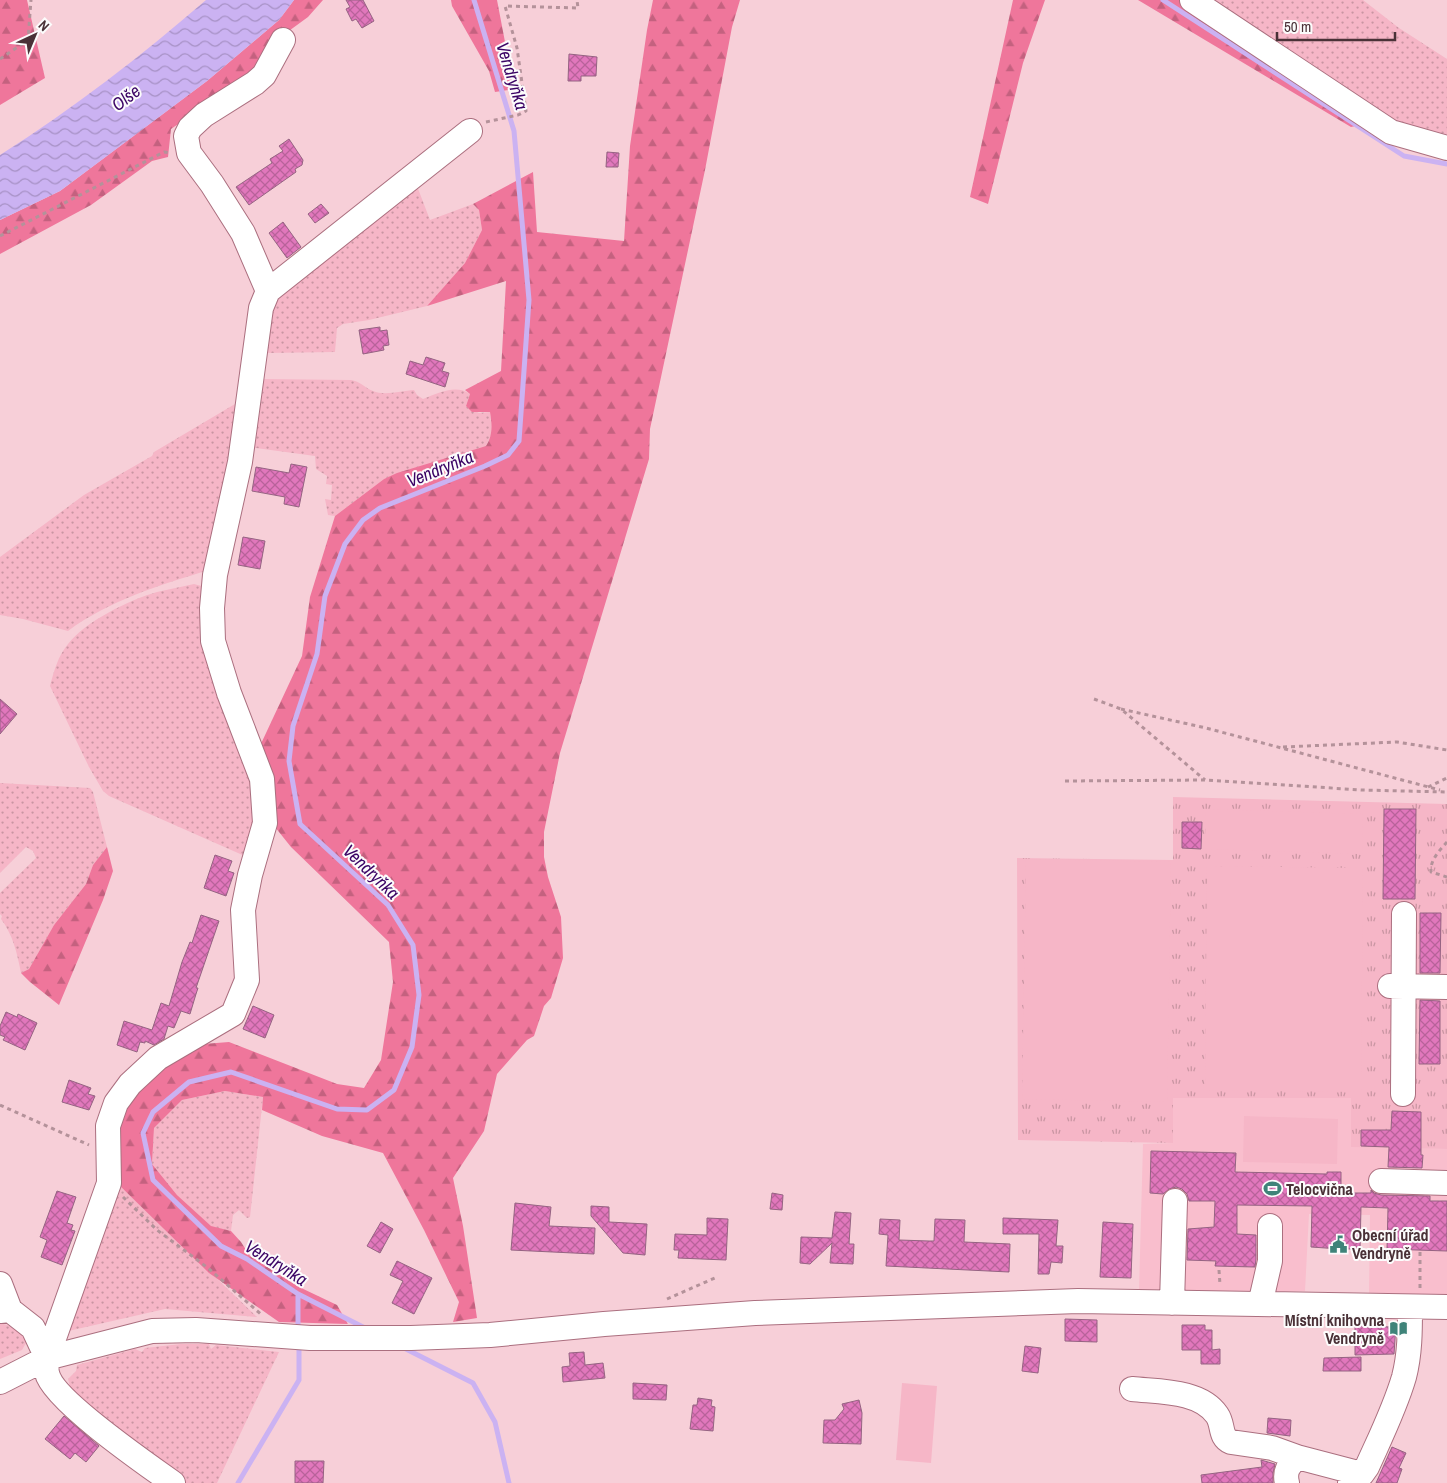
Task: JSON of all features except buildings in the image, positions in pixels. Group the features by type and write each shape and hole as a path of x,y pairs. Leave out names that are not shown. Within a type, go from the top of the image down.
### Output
{"street":[{"path":"1192,0 1390,132 1447,148"},
{"path":"268,291 243,233 212,184 188,153 186,136 190,128 204,115 255,84 264,75 283,40"},
{"path":"46,1358 109,1183 108,1126 116,1103 130,1084 158,1058 233,1014 247,980 244,910 250,875 265,823 262,779 229,693 213,641 212,608 216,576 240,462 261,308 268,291 470,131"},
{"path":"1403,1094 1397,986 1404,914"},
{"path":"1397,986 1447,987"},
{"path":"1381,1181 1447,1183"},
{"path":"1172,1303 1175,1201"},
{"path":"1263,1304 1262,1296 1270,1261 1270,1226"},
{"path":"0,1284 5,1311 34,1328 46,1358 47,1375 63,1397 123,1448 173,1483"},
{"path":"0,1382 46,1358 152,1330 196,1330 310,1338 411,1338 490,1335 604,1324 755,1313 1078,1301 1263,1304 1415,1302 1447,1307"},
{"path":"1132,1389 1190,1397 1209,1407 1218,1416 1224,1438 1231,1442 1272,1448 1356,1478 1367,1467 1394,1404 1404,1375 1415,1302"},
{"path":"1287,1483 1285,1477 1287,1469 1297,1457"}],"path":[{"path":"0,60 28,40 31,0"},
{"path":"499,119 526,112 517,48 505,6 578,8 577,0"},
{"path":"0,236 164,152 179,155 196,164"},
{"path":"1094,699 1121,709 1206,728 1447,792"},
{"path":"1121,709 1206,780"},
{"path":"1280,747 1397,742 1447,750"},
{"path":"1427,787 1447,778"},
{"path":"1065,781 1206,780 1362,790 1447,792"},
{"path":"1447,842 1430,866 1431,872 1447,878"},
{"path":"0,1105 108,1153"},
{"path":"109,1183 157,1230 208,1268 268,1319"},
{"path":"1415,1302 1420,1251"},
{"path":"664,1300 717,1277"}],"shaded area":[{"path":"1172,1098 1351,1098 1351,1146 1447,1149 1447,1295 1369,1293 1370,1215 1309,1214 1305,1291 1139,1291 1143,1144 1172,1143"}],"green space":[{"path":"0,0 27,0 45,78 0,105"},
{"path":"294,0 323,0 308,17 271,44 255,71 171,129 168,157 152,161 91,205 0,254 0,220 60,191 207,81 279,20"},
{"path":"451,0 497,0 514,89 495,92 489,71 452,6"},
{"path":"653,0 740,0 732,27 705,170 650,429 649,459 560,753 544,832 544,857 548,877 561,917 563,958 551,998 544,1006 534,1036 527,1040 497,1074 484,1131 453,1178 463,1226 477,1318 453,1322 459,1302 424,1230 383,1153 322,1136 262,1110 263,1097 225,1091 182,1100 154,1128 152,1164 177,1195 211,1226 231,1231 250,1256 297,1286 337,1305 348,1324 279,1322 209,1273 117,1183 115,1132 130,1093 191,1045 229,1042 337,1084 364,1088 381,1060 393,982 389,942 291,847 271,822 259,748 302,656 310,597 335,516 384,479 397,473 486,446 490,438 490,412 472,412 466,406 470,394 465,390 501,371 506,281 427,306 465,263 482,230 479,210 473,204 533,172 537,232 624,241 630,146"},
{"path":"1013,0 1045,0 1023,63 988,204 970,197"},
{"path":"1138,0 1205,0 1377,121 1351,127"},
{"path":"1205,0 1363,0 1399,28 1447,59 1447,134 1415,132 1402,128"},
{"path":"417,186 430,220 473,204 479,210 482,230 465,263 427,306 369,320 343,324 337,328 335,352 265,353 274,300"},
{"path":"261,379 351,380 377,392 388,393 414,390 423,399 447,390 465,391 470,394 466,406 479,413 490,412 492,433 486,446 384,479 335,516 328,515 325,499 331,500 332,485 326,484 327,476 316,469 315,456 249,447"},
{"path":"235,404 220,533 209,570 136,594 101,610 68,631 0,615 0,557 84,495 152,456 154,452"},
{"path":"194,584 205,587 261,805 247,857 109,796 103,791 89,767 50,686 55,669 68,644 86,627 109,612 134,600 157,592"},
{"path":"0,783 90,788 93,792 107,847 93,865 86,884 54,925 29,969 21,973 12,938 1,919 0,893 36,858 33,851 26,847 0,873"},
{"path":"1173,797 1447,804 1447,1149 1351,1147 1351,1098 1173,1098 1173,1143 1018,1140 1017,858 1173,860"},
{"path":"1206,809 1363,814 1362,854 1205,849"},
{"path":"107,847 113,871 103,900 59,1005 21,973 29,969 54,925 86,884 93,865"},
{"path":"1026,859 1171,862 1167,1102 1022,1099"},
{"path":"1207,866 1363,868 1361,1092 1205,1090"},
{"path":"225,1091 263,1097 250,1217 247,1218 239,1210 233,1215 231,1231 211,1227 177,1195 152,1164 154,1128 182,1100"},
{"path":"1244,1116 1338,1119 1337,1164 1243,1162"},
{"path":"117,1183 257,1317 165,1309 64,1332"},
{"path":"0,1323 20,1329 29,1338 22,1350 0,1359"},
{"path":"181,1344 209,1344 211,1349 216,1345 279,1352 217,1483 185,1483 118,1432 70,1387 68,1379 76,1371 77,1365 135,1349 142,1352 145,1348"},
{"path":"902,1383 937,1386 931,1463 896,1460"}],"water":[{"name":"Olše","path":"206,0 294,0 279,20 207,81 127,141 60,191 0,220 0,155 106,81"}],"waterway":[{"name":"Vendryňka","path":"365,1328 298,1294 247,1259 221,1246 153,1180 143,1133 153,1112 189,1082 231,1072 337,1109 367,1110 394,1090 412,1047 419,995 413,945 388,905 300,824 289,761 293,726 317,654 325,596 345,544 363,520 380,508 508,455 519,441 529,300 514,131 474,0"},
{"path":"1163,0 1404,156 1447,164"},
{"path":"298,1294 298,1332"},
{"path":"238,1483 299,1380 299,1343"},
{"name":"Vendryňka","path":"402,1347 473,1383 495,1422 509,1483"}],"place":[{"name":"Telocvična","path":"1272,1189"},
{"name":"Obecní úřad Vendryně","path":"1338,1244"},
{"name":"Místní knihovna Vendryně","path":"1398,1329"}]}
